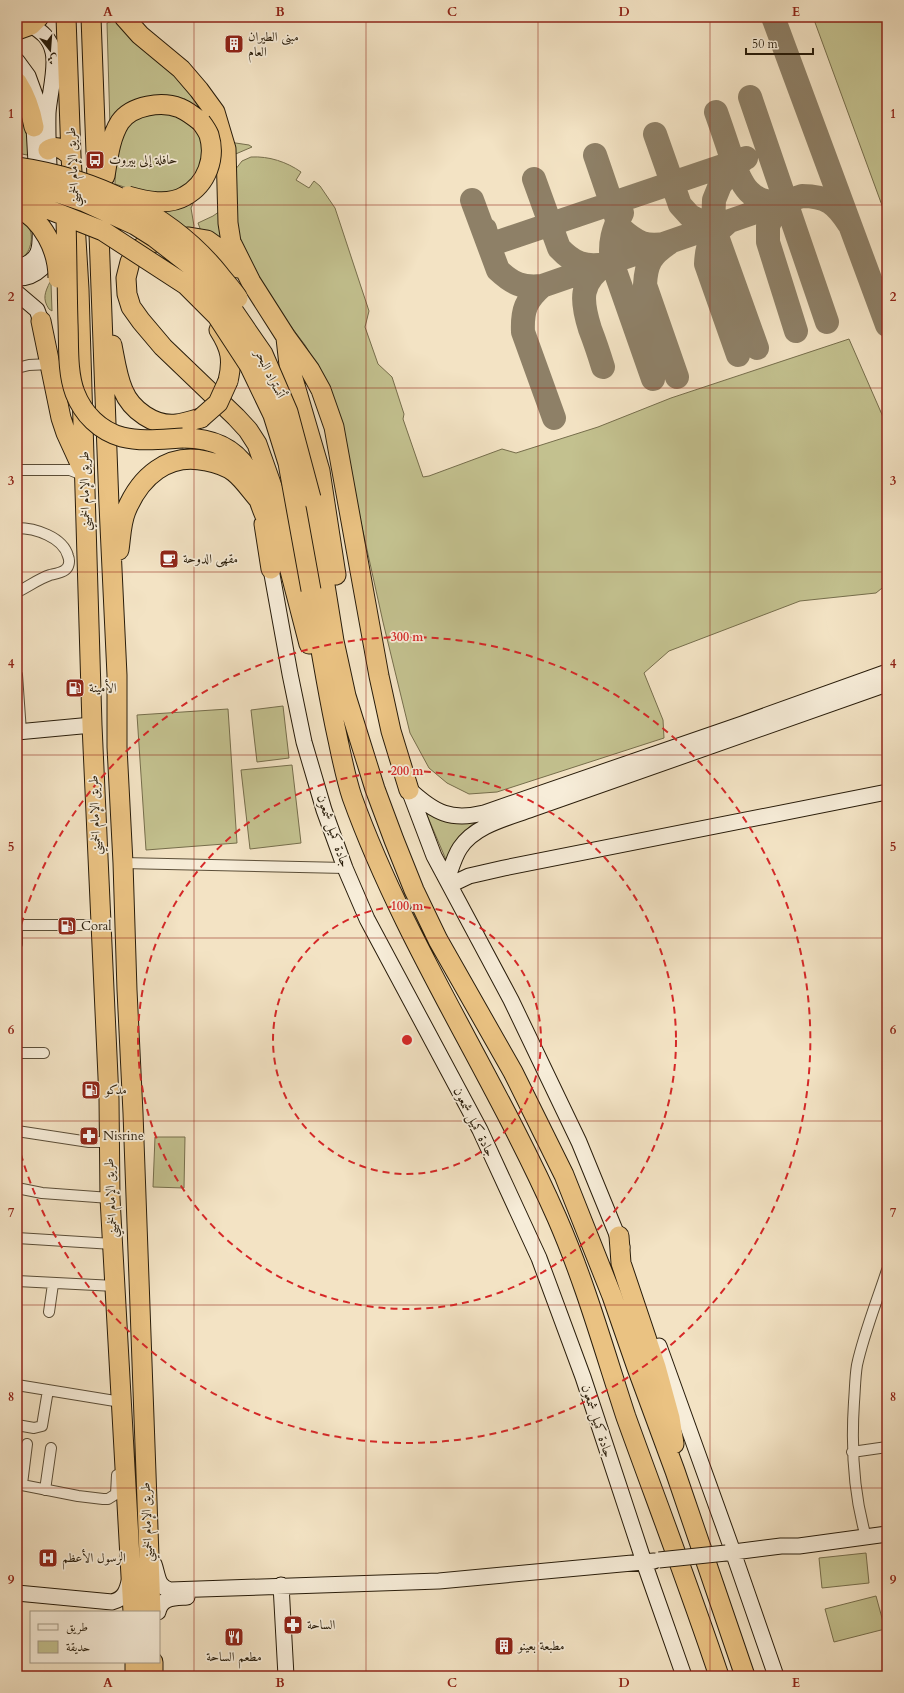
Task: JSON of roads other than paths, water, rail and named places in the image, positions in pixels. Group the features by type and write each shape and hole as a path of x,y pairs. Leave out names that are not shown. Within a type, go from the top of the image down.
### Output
{"highway":[{"name":"طريق الإمام الخميني","path":"66,17 71,156 81,189 79,289 92,725 108,1085 110,1198 133,1611"},
{"name":"طريق الإمام الخميني","path":"91,17 111,576 117,675 117,747 123,863 126,990 134,1131 151,1611"},
{"path":"124,17 140,35 181,69 215,112 226,149 228,223 231,242 251,282 286,337 310,370 321,390 334,427 378,676 391,730 409,790"},
{"path":"17,82 24,93 31,110 34,127"},
{"path":"81,189 147,201 162,202 185,197 201,183 210,160 211,147 208,134 201,122 181,108 158,104 144,107 131,113 121,121 109,150 104,181 107,260 100,287 123,391 134,407 143,415 166,424 176,425 201,418 218,404 228,381 231,366 230,355 226,342 216,326 186,294 141,254"},
{"path":"48,150 58,147 71,156"},
{"path":"17,161 59,175 81,189 137,206 199,251 235,293 270,355 288,412"},
{"path":"17,167 59,175"},
{"name":"أتستراد البحر","path":"17,179 85,202 135,225 154,237 199,272 230,306 263,354 288,412 311,498 334,641 338,698"},
{"path":"81,189 68,208 66,220 69,339 72,378 75,392 83,408 91,419 101,427 121,437 134,439 199,438 216,442 227,447 247,468 253,479 261,504 278,546 286,555"},
{"name":"أتستراد البحر","path":"17,197 103,231 141,254 186,285 217,316 249,365 273,415 288,463 311,590 338,698"},
{"path":"17,207 37,221 45,232 50,243 58,275 59,368 66,407 85,474"},
{"path":"251,282 221,250 207,240 189,237 149,243 139,249 130,262 126,278 127,294 131,307 141,321 163,347 248,430 257,444 275,495 286,555 314,664 338,698 414,890 438,940 513,1072 564,1175 612,1296 675,1471 745,1676"},
{"path":"41,320 61,418 66,434 85,474"},
{"path":"286,337 289,365 320,471 348,658 338,698 351,793 368,838 396,902 440,990 538,1176 558,1221 585,1291 627,1418 693,1599 719,1676"},
{"path":"111,576 118,560 126,512 142,483 159,469 184,458 200,459 220,464 235,473 261,504 271,569"},
{"path":"85,505 88,500 97,496 102,497 109,505"},
{"path":"108,1085 111,1094 118,1100 126,1097 131,1084"},
{"path":"109,1137 114,1122 120,1119 128,1122 134,1131"},
{"path":"619,1236 619,1255 623,1270 656,1367 670,1418 674,1436 675,1471"},
{"path":"135,1663 135,1676"},
{"path":"153,1663 153,1676"}],"street":[{"path":"17,278 32,275 42,269 52,255 54,245 48,150 48,111 54,54 49,40 43,33 24,27"},
{"path":"17,61 28,76 36,98 34,127 41,246 39,253 35,258 24,265 17,267"},
{"path":"17,293 38,310 41,320"},
{"path":"17,368 34,364 50,364"},
{"path":"17,470 70,470 85,474"},
{"path":"17,528 36,531 49,536 61,544 69,558 69,565 64,571 47,576 17,592"},
{"name":"جادة كميل شمعون","path":"271,569 304,742 324,810 345,868 367,919 480,1130 539,1258 583,1378 645,1566 684,1676"},
{"path":"409,790 427,805 446,815 458,817 484,812 742,724 887,672"},
{"path":"17,675 19,732 92,725"},
{"path":"448,882 460,848 466,841 482,829 532,809 887,684"},
{"path":"409,790 434,856 536,1051 579,1142 619,1236 730,1555 776,1676"},
{"path":"448,882 504,868 887,792"},
{"path":"123,863 345,868"},
{"path":"17,944 17,925 100,925"},
{"path":"17,1053 44,1053"},
{"path":"17,1131 83,1141 109,1137"},
{"path":"17,1188 42,1193 110,1198"},
{"path":"17,1238 113,1244"},
{"path":"866,1537 859,1514 854,1486 852,1452 853,1413 857,1366 887,1270"},
{"path":"17,1281 115,1286"},
{"path":"49,1312 53,1284"},
{"path":"17,1385 121,1402"},
{"path":"17,1425 34,1428 42,1426 48,1390"},
{"path":"27,1444 20,1484 45,1490 103,1499 116,1494 117,1454 124,1440"},
{"path":"852,1452 887,1447"},
{"path":"45,1490 51,1448"},
{"path":"148,1554 160,1583 166,1589 441,1587 645,1566 730,1555 779,1553 799,1546 887,1534"},
{"path":"113,1608 125,1594 132,1574"},
{"path":"158,1611 161,1603 169,1598 281,1589"},
{"path":"281,1589 286,1676"},
{"path":"17,1593 113,1608"},
{"path":"17,1598 113,1608"}],"place":[{"name":"مبنى الطيران العام","path":"234,44"},
{"name":"حافلة إلى بيروت","path":"95,160"},
{"name":"مقهى الدوحة","path":"169,559"},
{"name":"الأمينة","path":"75,688"},
{"name":"Coral","path":"67,926"},
{"name":"مدكو","path":"91,1090"},
{"name":"Nisrine","path":"89,1136"},
{"name":"الرسول الأعظم","path":"48,1558"},
{"name":"الساحة","path":"293,1625"},
{"name":"مطعم الساحة","path":"234,1637"},
{"name":"مطبعة بعينو","path":"504,1646"}]}
